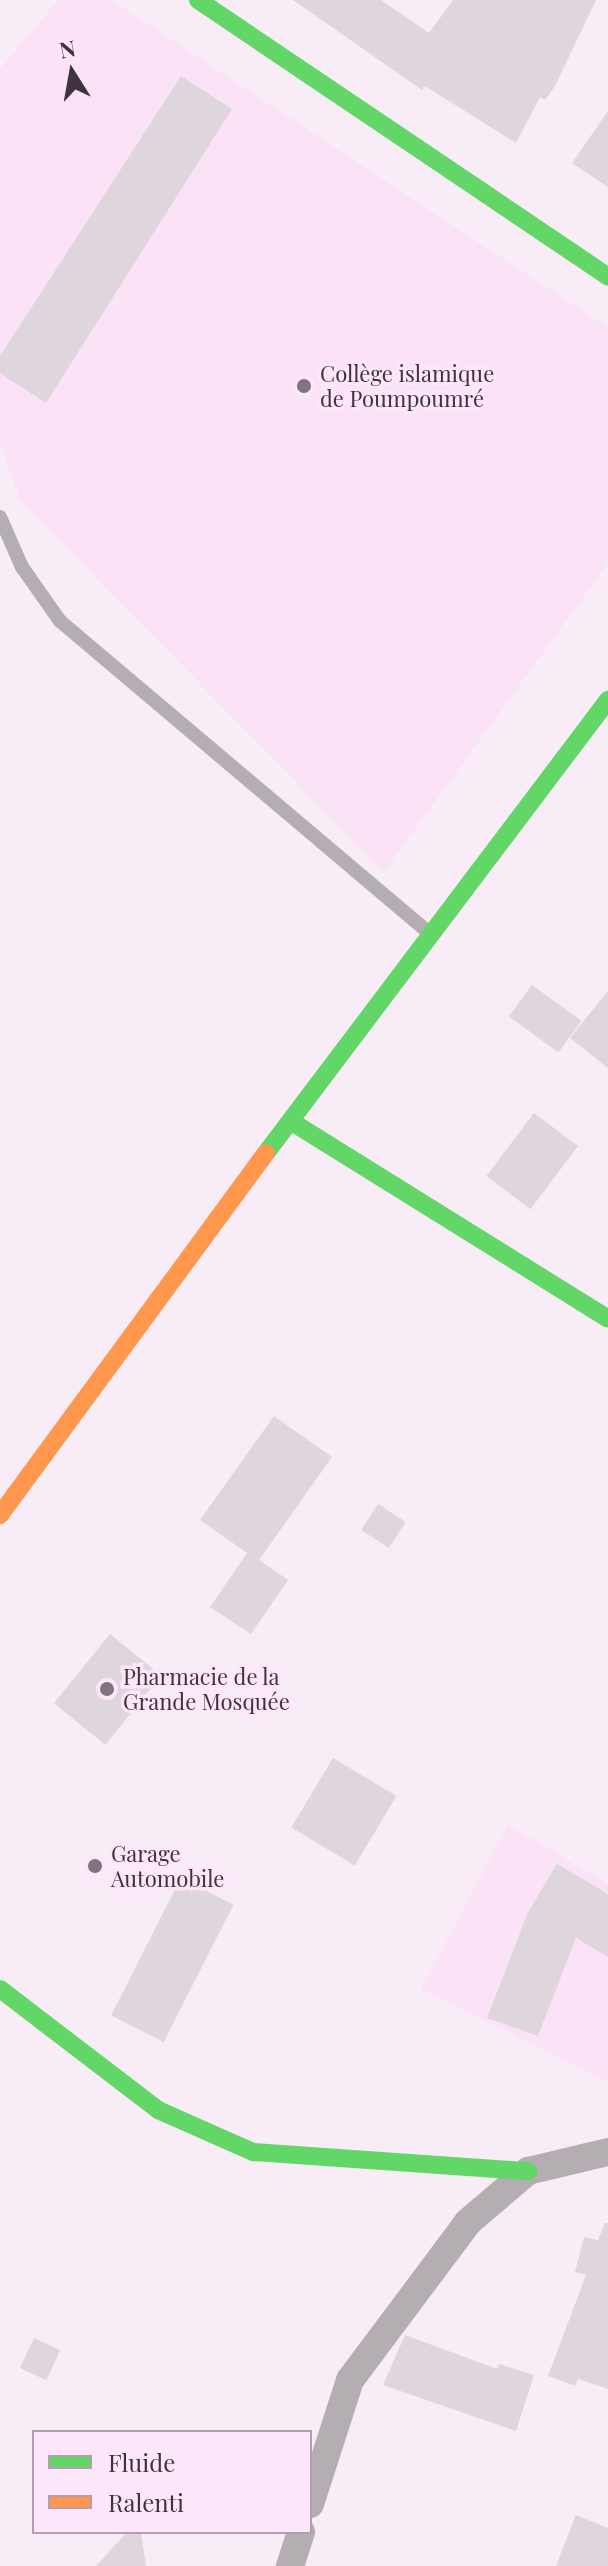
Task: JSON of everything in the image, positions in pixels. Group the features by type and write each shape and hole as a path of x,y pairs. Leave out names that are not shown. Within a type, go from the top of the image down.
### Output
{"street":[{"path":"198,0 608,277"},
{"path":"0,1515 292,1122 428,932 608,700"},
{"path":"292,1122 608,1319"},
{"path":"0,1989 158,2110 253,2152 528,2171 608,2152"},
{"path":"312,2498 350,2380 468,2222 528,2171"},
{"path":"290,2566 300,2534"}],"lane":[{"path":"0,517 22,567 60,621 428,932"}],"shaded area":[{"name":"Collège islamique de Poumpoumré","path":"58,0 111,0 608,328 608,563 384,872 20,500 0,443 0,69"},
{"path":"508,1825 608,1884 608,2082 421,1989"}],"building":[{"path":"293,0 381,0 429,33 453,0 596,0 555,86 545,100 540,97 516,143 425,86 422,90"},
{"path":"181,76 232,109 46,403 0,373 0,356"},
{"path":"608,111 608,187 572,163"},
{"path":"532,985 581,1021 558,1052 509,1017"},
{"path":"608,991 608,1068 570,1038"},
{"path":"534,1113 578,1146 530,1209 486,1176"},
{"path":"274,1416 332,1457 259,1560 288,1580 251,1634 210,1607 247,1553 200,1520"},
{"path":"378,1504 406,1522 389,1548 361,1530"},
{"name":"Pharmacie de la Grande Mosquée","path":"110,1634 161,1676 105,1745 54,1703"},
{"path":"333,1758 396,1796 355,1866 291,1827"},
{"path":"557,1864 608,1894 608,1957 576,1938 538,2036 487,2018 528,1912"},
{"path":"181,1878 234,1905 164,2042 111,2015"},
{"path":"605,2223 608,2223 608,2389 578,2379 575,2386 548,2376 586,2275 575,2272 584,2237 598,2240"},
{"path":"405,2335 497,2369 499,2364 534,2375 516,2431 383,2385"},
{"path":"34,2338 60,2350 46,2380 20,2368"},
{"path":"576,2515 608,2528 608,2566 556,2566"},
{"path":"125,2534 141,2534 146,2566 96,2566"}],"traffic: fast":[{"path":"198,0 608,277"},
{"path":"266,1153 608,700"},
{"path":"292,1122 608,1319"},
{"path":"0,1989 158,2110 253,2152 528,2171"}],"traffic: slow":[{"path":"0,1515 266,1153"}],"place":[{"name":"Collège islamique de Poumpoumré","path":"304,386"},
{"name":"Pharmacie de la Grande Mosquée","path":"107,1689"},
{"name":"Garage Automobile","path":"95,1866"}]}
